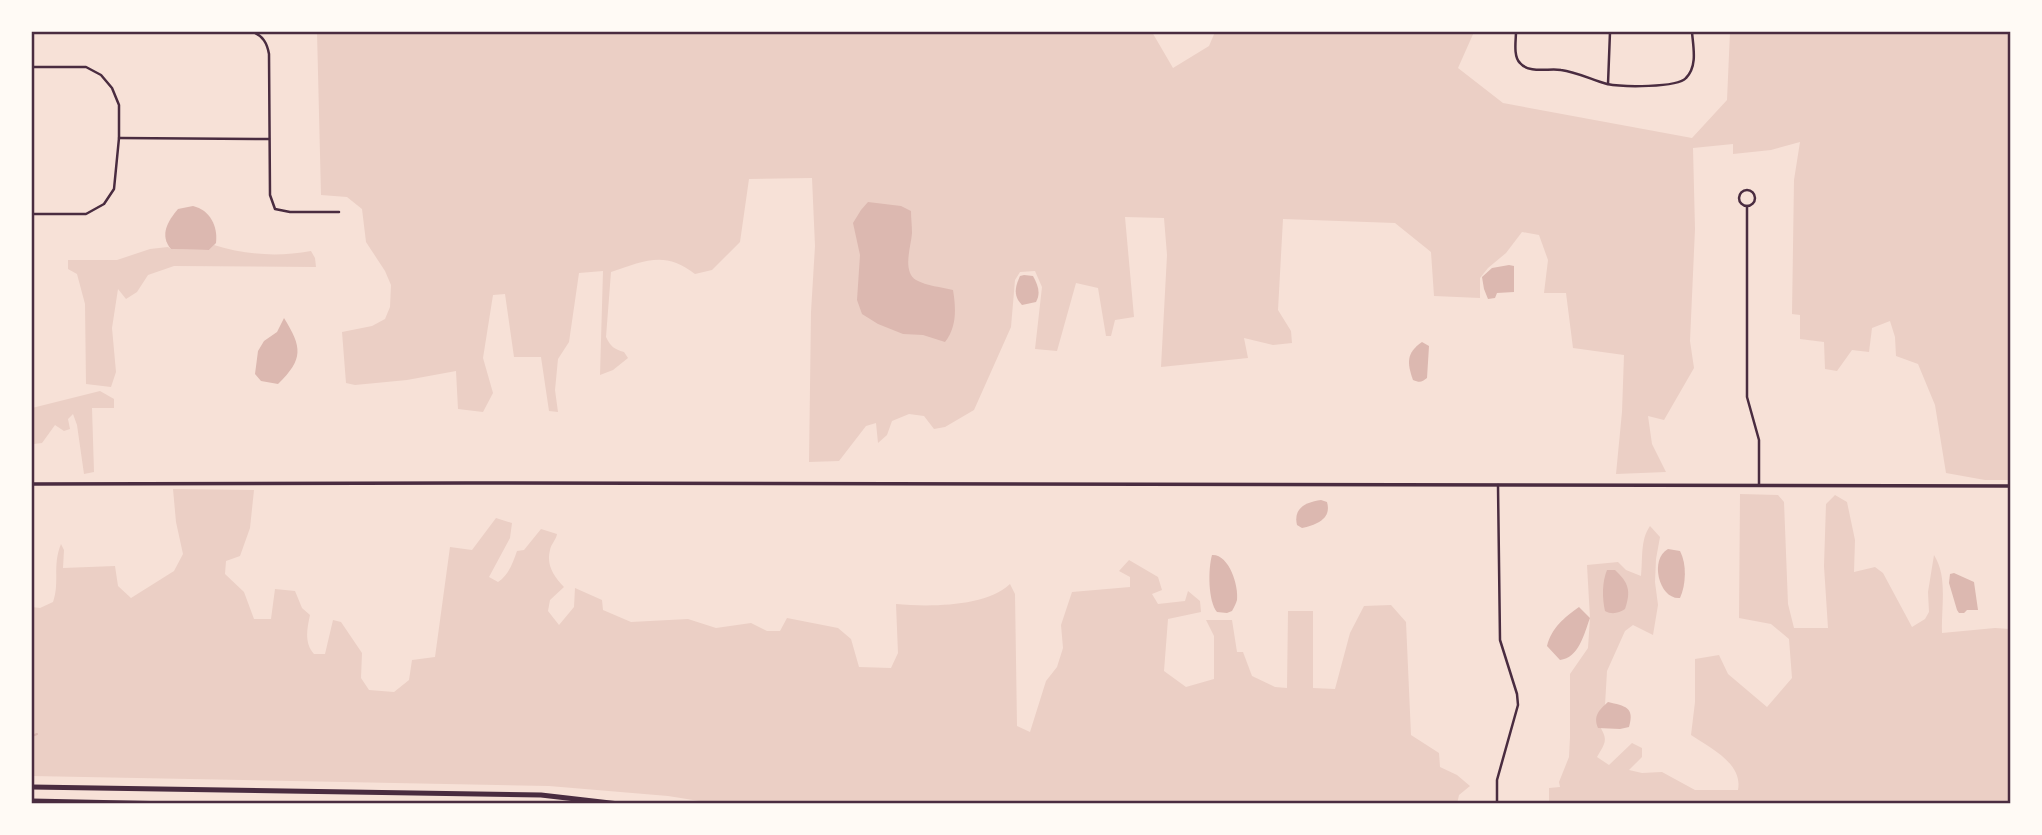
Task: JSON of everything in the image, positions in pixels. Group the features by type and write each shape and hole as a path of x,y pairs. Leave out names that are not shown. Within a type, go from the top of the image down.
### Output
{"highway":[{"path":"32,787 541,795 619,803"},
{"path":"32,801 174,803"}],"street":[{"path":"253,32 259,34 267,44 269,54 270,195 275,209 290,212 339,212"},
{"path":"1516,32 1517,58 1530,69 1561,70 1608,84 1661,85 1683,81 1693,68 1692,32"},
{"path":"1608,84 1610,32"},
{"path":"32,67 86,67 101,75 112,88 119,105 114,189 104,204 86,214 32,214"},
{"path":"119,138 269,139"},
{"path":"1745,190 1752,192 1755,197 1752,204 1747,206 1740,202 1739,198 1745,190"},
{"path":"1747,206 1747,397 1759,440 1759,485"},
{"path":"32,484 2011,485"},
{"path":"1497,803 1497,780 1517,705 1517,694 1500,640 1498,485"}],"shaded area":[{"path":"317,32 1152,32 1173,68 1209,46 1215,32 1474,32 1458,68 1503,103 1692,138 1727,100 1730,32 2010,32 2010,480 1985,480 1946,473 1935,405 1918,364 1896,356 1895,337 1890,321 1872,328 1869,352 1852,350 1837,371 1825,369 1824,342 1800,339 1800,315 1792,314 1794,180 1800,142 1771,150 1733,154 1733,144 1693,148 1695,229 1690,341 1694,368 1664,420 1648,416 1652,444 1666,472 1616,474 1624,355 1573,348 1566,293 1544,293 1548,260 1539,235 1522,232 1506,253 1488,268 1480,278 1480,298 1434,296 1431,252 1395,223 1283,219 1278,310 1291,331 1292,343 1273,345 1244,338 1248,358 1161,367 1167,255 1164,218 1125,217 1134,317 1115,320 1111,336 1106,336 1098,288 1076,283 1057,351 1035,349 1042,287 1035,271 1020,272 1015,280 1011,327 974,410 945,427 934,429 924,416 909,414 892,421 887,435 878,443 876,423 866,426 839,461 809,462 811,312 815,246 812,178 749,179 740,242 712,270 695,274 674,262 654,260 611,272 606,337 615,349 624,352 628,358 613,370 600,375 603,271 579,273 569,342 558,359 555,390 558,412 549,411 541,357 514,357 505,294 493,295 483,358 493,393 483,412 458,409 456,371 407,380 355,385 346,383 342,332 372,326 385,319 390,307 391,285 366,242 362,209 347,197 321,195"},
{"path":"868,202 901,206 911,211 909,271 916,280 925,284 953,290 955,317 945,342 923,335 903,334 862,314 857,300 860,255 853,223"},
{"path":"193,206 204,211 212,220 216,243 209,250 171,249 165,233 168,223 178,209"},
{"path":"214,245 262,254 311,251 316,267 174,266 148,275 137,292 126,299 118,289 112,328 116,372 111,387 86,384 85,304 77,274 68,269 68,260 117,260 150,249 168,247 209,250"},
{"path":"1514,266 1514,292 1497,293 1495,298 1488,299 1482,277 1492,268"},
{"path":"1020,276 1033,276 1039,292 1036,302 1022,305 1016,291"},
{"path":"284,318 297,345 296,360 278,384 261,381 255,374 258,351 264,341 277,332"},
{"path":"1422,342 1429,346 1427,378 1419,382 1413,380 1409,359 1413,350"},
{"path":"100,391 114,399 114,408 92,408 94,472 84,474 73,414 68,419 70,429 64,431 55,425 42,443 34,444 32,408"},
{"path":"173,489 254,490 250,528 240,556 226,561 225,574 244,592 254,619 271,619 275,589 295,591 302,608 310,615 308,641 314,654 325,654 333,620 341,622 362,653 361,678 369,690 394,692 409,680 412,660 435,657 450,547 472,550 496,518 512,523 510,538 489,577 498,582 508,572 517,551 524,550 541,529 557,534 549,561 554,575 564,587 550,600 548,611 559,625 574,607 575,588 602,600 603,610 631,622 688,619 716,628 751,623 767,631 780,631 787,618 838,628 851,639 859,667 891,668 898,653 896,604 956,604 987,597 1010,584 1015,594 1017,726 1030,732 1046,681 1057,667 1063,648 1061,625 1072,592 1130,587 1130,577 1119,571 1129,560 1158,577 1162,590 1152,594 1158,604 1185,601 1188,591 1200,601 1201,612 1168,619 1164,671 1186,687 1214,679 1214,636 1206,620 1232,620 1237,652 1243,652 1252,676 1275,687 1287,688 1288,611 1313,611 1313,688 1335,689 1350,633 1364,606 1391,605 1406,622 1411,735 1439,753 1440,767 1457,775 1470,786 1459,795 1457,804 718,804 668,796 549,786 32,776 32,607 40,608 53,602 61,544 64,550 63,568 115,566 118,586 131,598 174,571 183,554"},
{"path":"1740,494 1778,495 1784,502 1788,604 1794,628 1828,628 1824,566 1826,504 1835,495 1847,502 1855,540 1854,572 1875,567 1883,573 1912,627 1925,619 1929,612 1928,592 1934,555 1942,582 1942,633 2010,629 2010,803 1549,804 1549,788 1560,787 1559,782 1569,757 1570,674 1588,648 1590,618 1587,565 1618,562 1626,570 1641,576 1643,543 1650,526 1660,537 1655,582 1658,605 1653,635 1633,625 1625,631 1607,671 1605,705 1597,721 1605,739 1597,757 1609,765 1632,743 1642,748 1642,757 1629,770 1642,773 1662,772 1695,790 1738,790 1738,780 1730,764 1691,735 1695,702 1695,659 1719,655 1728,674 1767,707 1792,678 1789,639 1771,624 1739,618"},
{"path":"1310,502 1327,502 1325,517 1307,527 1297,525 1299,510"},
{"path":"1668,549 1680,551 1684,562 1680,598 1667,593 1659,578 1659,561"},
{"path":"1212,555 1218,556 1228,565 1234,579 1237,600 1232,611 1227,613 1217,612 1210,593"},
{"path":"1607,570 1615,570 1628,588 1625,609 1618,612 1605,611 1603,590"},
{"path":"1954,573 1974,582 1978,610 1959,613 1957,610 1949,583 1950,574"},
{"path":"1579,607 1590,618 1576,650 1572,655 1560,660 1547,646 1549,639 1559,624"},
{"path":"1608,702 1627,708 1631,715 1629,727 1598,728 1598,714"}],"waterway":[{"path":"32,736 37,734"}]}
